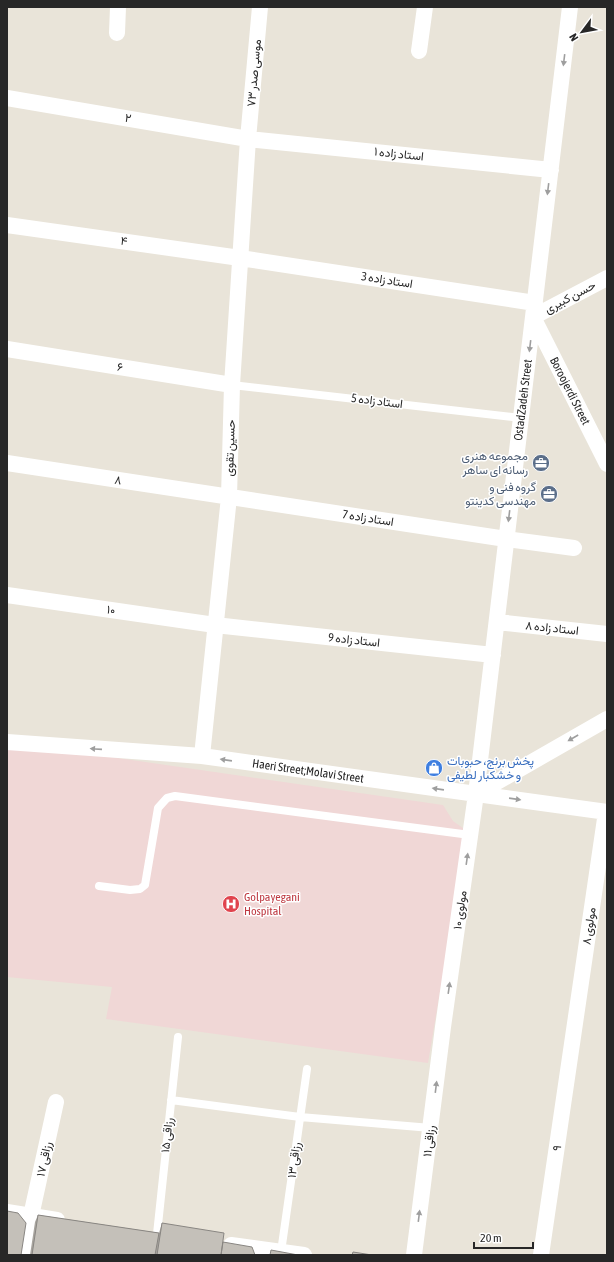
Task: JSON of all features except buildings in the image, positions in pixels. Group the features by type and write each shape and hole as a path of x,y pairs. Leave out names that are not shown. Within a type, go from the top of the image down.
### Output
{"street":[{"path":"117,33 118,7"},
{"name":"موسی صدر ۷۳","path":"248,139 260,7"},
{"path":"419,51 425,7"},
{"name":"OstadZadeh Street","path":"476,794 570,7"},
{"name":"۲","path":"7,98 248,139"},
{"name":"استاد زاده ۱","path":"248,139 551,170"},
{"name":"حسین تقوی","path":"202,756 229,497 232,385 248,139"},
{"name":"۴","path":"7,225 240,258"},
{"name":"استاد زاده 3","path":"240,258 534,310"},
{"name":"حسن کبیری","path":"534,310 607,278"},
{"name":"Boroojerdi Street","path":"534,310 607,464"},
{"name":"۶","path":"7,349 232,385"},
{"name":"۸","path":"7,462 229,497"},
{"name":"استاد زاده 7","path":"229,497 574,548"},
{"name":"۱۰","path":"7,594 215,625"},
{"name":"استاد زاده ۸","path":"496,622 607,634"},
{"name":"استاد زاده 9","path":"215,625 492,655"},
{"path":"476,794 607,719"},
{"name":"Haeri Street;Molavi Street","path":"7,742 202,756 606,812"},
{"name":"مولوی ۱۰","path":"443,1027 476,794"},
{"name":"مولوی ۸","path":"573,1041 606,812"},
{"name":"رزاقی ۱۱","path":"414,1255 443,1027"},
{"name":"۹","path":"541,1255 573,1041"},
{"name":"رزاقی ۱۷","path":"26,1255 31,1216 56,1102"},
{"path":"7,1212 70,1221"},
{"path":"216,1242 260,1252 282,1252 304,1255"}],"lane":[{"name":"استاد زاده 5","path":"232,385 521,418"},
{"path":"99,886 130,890 140,889 144,885 158,808 168,798 175,796 470,835"},
{"name":"رزاقی ۱۵","path":"156,1234 178,1037"},
{"name":"رزاقی ۱۳","path":"282,1252 306,1069"},
{"path":"171,1100 300,1117 431,1128"}],"shaded area":[{"name":"Golpayegani Hospital","path":"7,742 443,805 453,821 467,831 428,1063 106,1019 112,987 7,977"}],"place":[{"name":"مجموعه هنری رسانه ای ساهر","path":"541,463"},
{"name":"گروه فنی و مهندسی کدینتو","path":"549,494"},
{"name":"پخش برنج، حبوبات و خشکبار لطیفی","path":"434,768"},
{"name":"Golpayegani Hospital","path":"231,904"}]}
